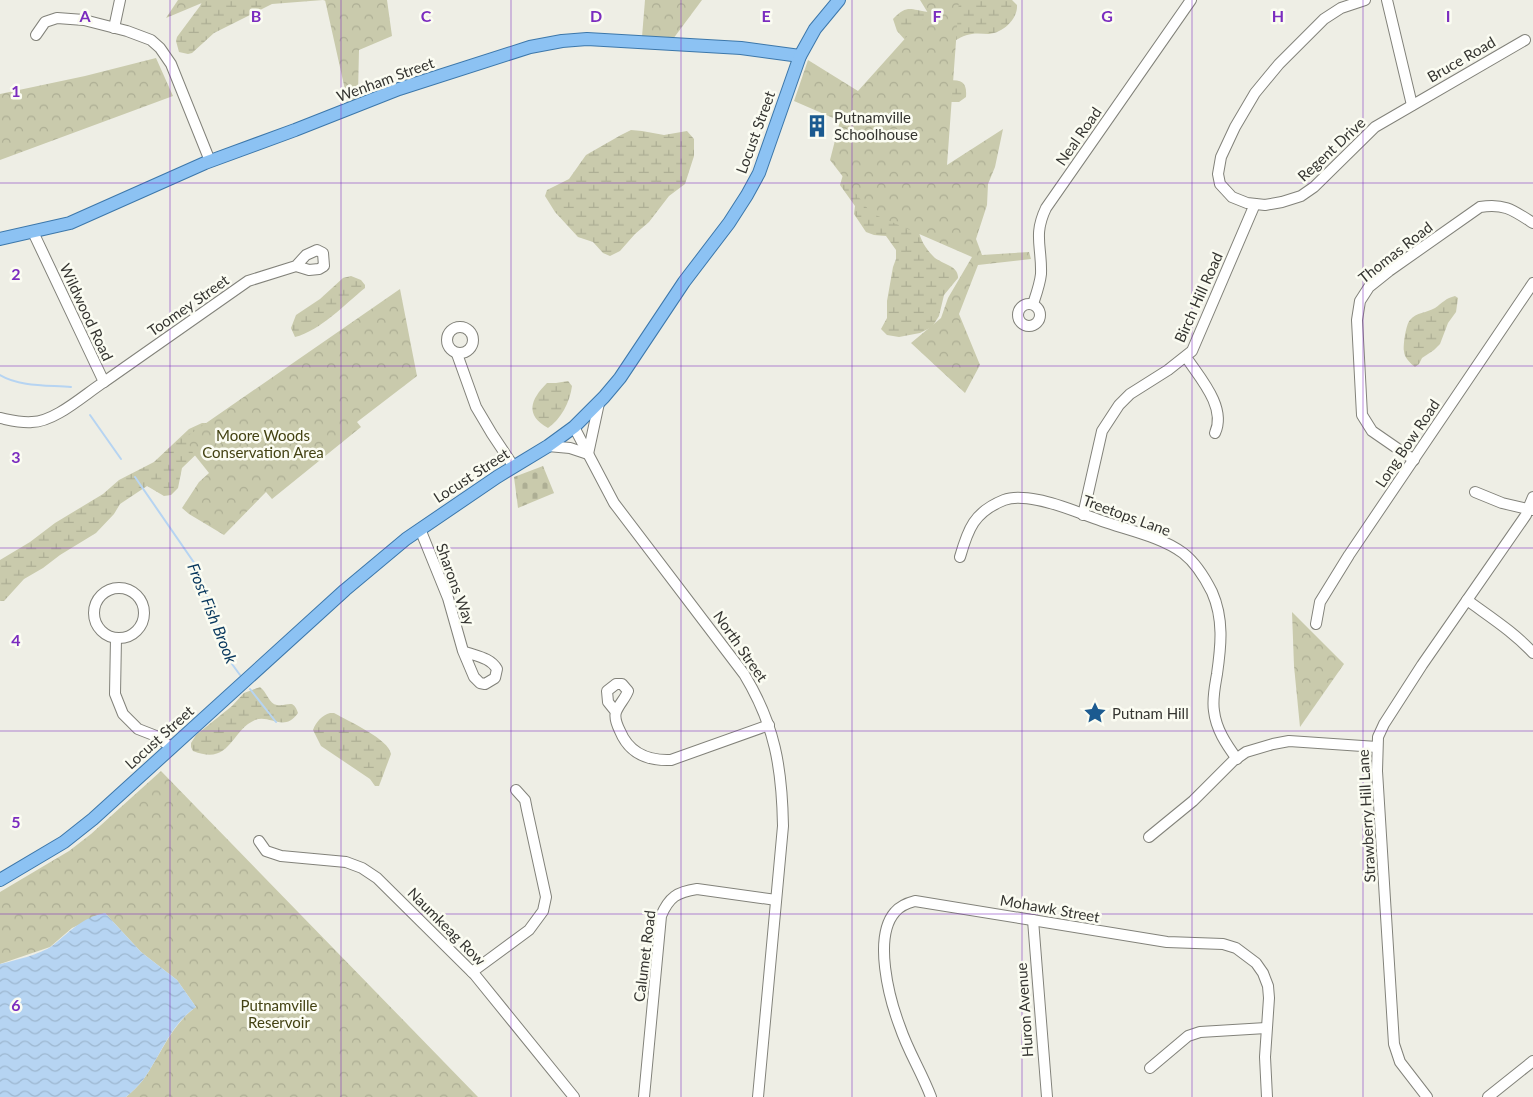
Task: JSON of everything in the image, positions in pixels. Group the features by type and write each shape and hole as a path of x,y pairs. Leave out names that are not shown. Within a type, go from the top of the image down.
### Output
{"main road":[{"name":"Locust Street","path":"0,880 64,842 81,829 345,590 420,528 548,446 574,427 599,403 620,378 684,282 748,195 759,174 800,56 815,29 839,0"},
{"name":"Wenham Street","path":"0,238 70,224 210,161 400,89 530,47 587,39 741,48 800,56"}],"street":[{"path":"114,28 120,0"},
{"name":"Neal Road","path":"1033,304 1040,276 1038,236 1041,220 1046,208 1191,0"},
{"name":"Regent Drive","path":"1365,0 1341,8 1324,19 1255,93 1221,156 1218,174 1220,184 1232,197 1247,203 1265,205 1301,196 1314,187 1375,127 1412,105"},
{"path":"1387,0 1412,105"},
{"path":"36,34 45,22 57,18 84,20 127,31 151,40 166,55 177,77 210,161"},
{"name":"Bruce Road","path":"1412,105 1525,40"},
{"name":"Birch Hill Road","path":"1083,515 1102,431 1119,404 1130,394 1153,381 1192,351 1255,204"},
{"name":"Thomas Road","path":"1414,460 1372,431 1362,415 1358,320 1360,301 1369,287 1480,207 1494,205 1507,207 1533,223"},
{"name":"Wildwood Road","path":"0,418 34,422 47,419 104,382 33,232"},
{"name":"Toomey Street","path":"104,382 248,281 296,266"},
{"name":"Long Bow Road","path":"1316,624 1320,602 1349,555 1533,283"},
{"path":"457,354 476,407 514,467"},
{"path":"1186,357 1215,405 1218,423 1215,432"},
{"path":"548,446 570,448 588,454 599,403"},
{"name":"North Street","path":"574,427 614,503 744,674 756,693 776,748 782,787 783,826 758,1097"},
{"path":"1475,492 1502,503 1531,510"},
{"name":"Strawberry Hill Lane","path":"1427,1097 1400,1062 1394,1044 1377,771 1378,737 1384,724 1422,665 1531,510 1533,497"},
{"name":"Treetops Lane","path":"960,557 972,524 980,515 1005,500 1022,498 1039,500 1176,548 1191,560 1203,576 1216,600 1221,629 1221,646 1213,698 1214,714 1224,740 1237,759"},
{"name":"Sharons Way","path":"420,528 448,598 463,651"},
{"path":"120,587 135,593 143,605 144,612 143,619 136,631 123,638 116,638 101,630 96,623 94,606 104,592 120,587"},
{"path":"1467,600 1524,643 1533,653"},
{"path":"116,638 115,694 123,714 138,729 156,736 172,748"},
{"path":"616,712 616,724 628,746 648,758 660,760 671,760 769,725"},
{"path":"1149,837 1193,801 1220,773 1246,752 1289,741 1377,747"},
{"path":"472,972 529,930 544,912 546,896 525,800 516,790"},
{"name":"Naumkeag Row","path":"259,842 266,851 281,856 346,862 362,868 377,878 472,972 574,1097"},
{"name":"Calumet Road","path":"644,1097 661,916 666,903 685,891 697,889 776,900"},
{"name":"Mohawk Street","path":"931,1097 900,1028 889,993 885,960 885,933 889,921 903,905 915,901 1167,942 1223,944 1236,948 1256,963 1268,986 1269,998 1265,1057 1267,1097"},
{"name":"Huron Avenue","path":"1033,920 1047,1097"},
{"path":"1150,1068 1188,1036 1200,1032 1266,1028"},
{"path":"1488,1097 1533,1061"}],"green space":[{"path":"178,0 209,0 166,18"},
{"path":"203,0 323,0 272,4 214,33 192,53 179,52 176,41 177,37"},
{"path":"323,0 375,0 335,4"},
{"path":"325,0 387,0 392,36 359,50 358,93 362,97 348,103"},
{"path":"645,0 702,0 673,39 642,37"},
{"path":"920,0 959,0 947,165 1003,129 995,167 988,184 987,205 976,239 982,255 1029,252 1031,259 978,265 959,314 980,365 965,393 911,343 941,318 948,298 972,257 871,213 830,160 840,121 794,101 808,60 858,91 928,13"},
{"path":"944,0 1012,0 1017,5 1017,10 1009,24 999,31 989,34 969,35 950,44 949,80 958,81 965,85 966,97 959,102 951,102 918,228 928,250 936,259 956,270 958,278 944,295 939,316 932,327 920,333 899,337 887,335 881,329 887,318 887,301 896,259 896,250 886,236 866,232 854,214 855,206 840,185 845,168 858,151 869,96 906,41 897,31 893,19 902,11 909,9 928,12"},
{"path":"156,58 173,96 0,160 0,94 85,76"},
{"path":"631,130 664,135 687,131 694,139 694,156 685,184 669,196 649,222 620,251 610,256 603,253 593,242 578,237 555,212 545,196 547,190 569,179 586,155"},
{"path":"351,276 361,280 365,288 323,323 295,337 291,328 296,315 320,299 343,278"},
{"name":"Moore Woods Conservation Area","path":"400,289 417,376 357,422 361,427 272,499 266,492 224,535 182,508 199,482 209,473 193,453 186,437"},
{"path":"1455,296 1458,298 1456,312 1448,323 1440,344 1422,358 1415,367 1404,353 1404,340 1409,322 1415,315 1432,310 1447,299"},
{"path":"568,381 572,386 567,404 561,415 548,428 533,413 534,401 547,383"},
{"path":"202,423 209,423 208,443 182,468 178,488 171,495 164,496 147,486 120,504 114,514 96,533 24,579 4,601 0,601 0,560 103,494 119,480 154,462 189,429"},
{"path":"543,466 554,493 518,508 514,477"},
{"path":"1292,612 1344,664 1300,727 1294,666"},
{"path":"260,687 274,704 292,704 298,713 287,722 266,719 255,720 247,725 223,751 215,754 193,751 191,743 196,735 232,706 244,693"},
{"path":"334,713 367,731 389,748 391,754 379,786 375,786 370,779 321,746 313,730 324,715"},
{"name":"Putnamville Reservoir","path":"161,771 478,1097 126,1097 143,1080 179,1023 196,1007 177,980 141,952 105,913 72,928 50,947 0,964 0,892 69,851 91,834"}],"water":[{"name":"Putnamville Reservoir","path":"105,913 141,952 177,980 196,1007 179,1022 143,1080 126,1097 0,1097 0,964 41,952 89,918"}],"waterway":[{"name":"Frost Fish Brook","path":"0,375 25,384 71,387"},
{"name":"Frost Fish Brook","path":"90,415 121,459"},
{"name":"Frost Fish Brook","path":"135,477 195,564 232,664 240,675"},
{"name":"Frost Fish Brook","path":"250,689 276,722"}],"place":[{"name":"Putnamville Schoolhouse","path":"817,126"},
{"name":"Putnam Hill","path":"1095,713"}]}
